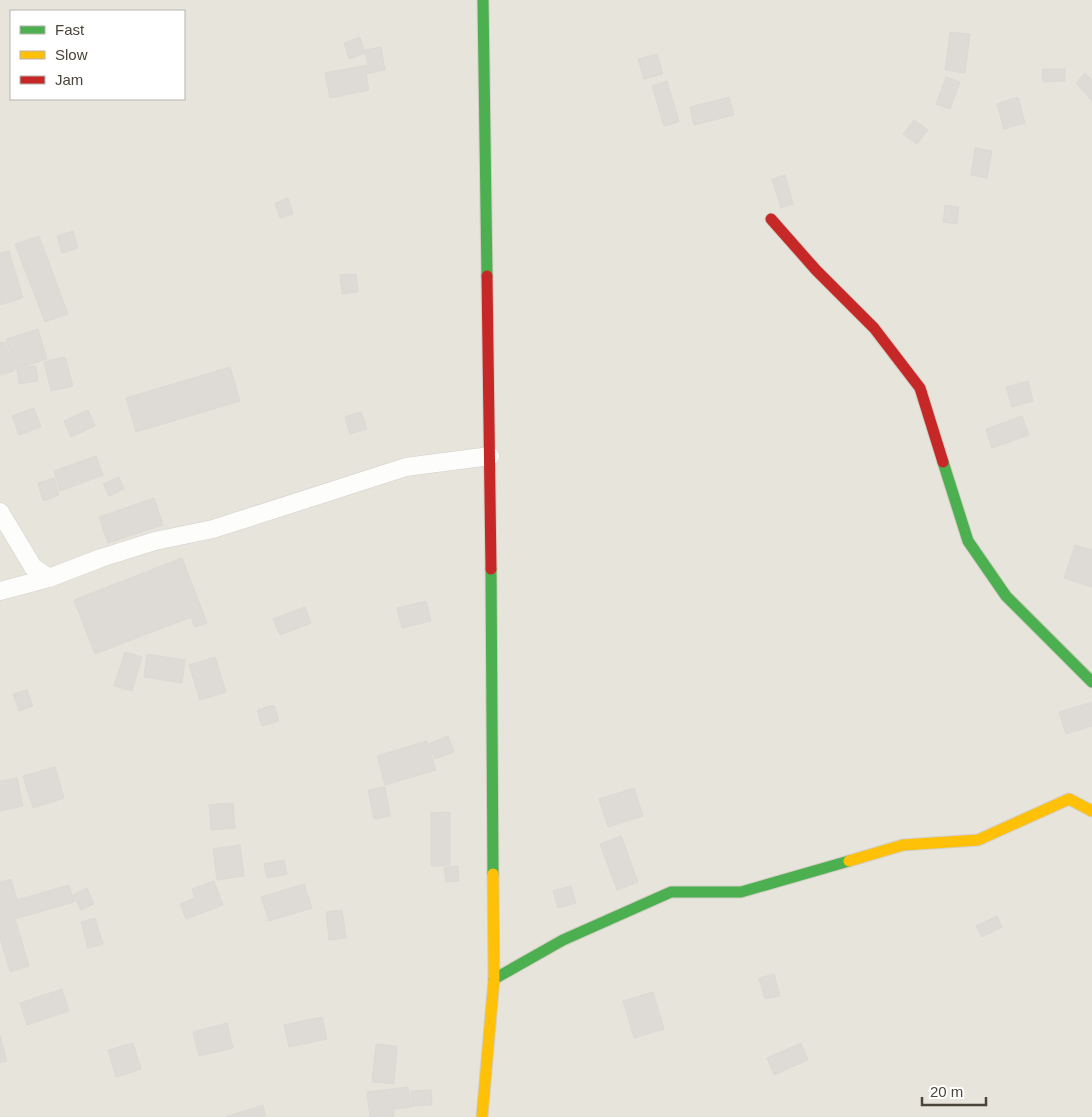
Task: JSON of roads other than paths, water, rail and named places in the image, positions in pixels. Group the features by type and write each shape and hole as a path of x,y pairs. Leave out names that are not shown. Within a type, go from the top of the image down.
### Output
{"street":[{"path":"482,1117 494,979 490,456 483,0"},
{"path":"771,219 816,270 874,328 920,388 968,540 1006,596 1092,682"},
{"path":"0,591 49,578 155,541 213,529 406,467 490,456"},
{"path":"0,512 33,567 49,578"},
{"path":"494,979 563,940 671,892 742,892 903,845 978,840 1069,799 1092,811"}]}
